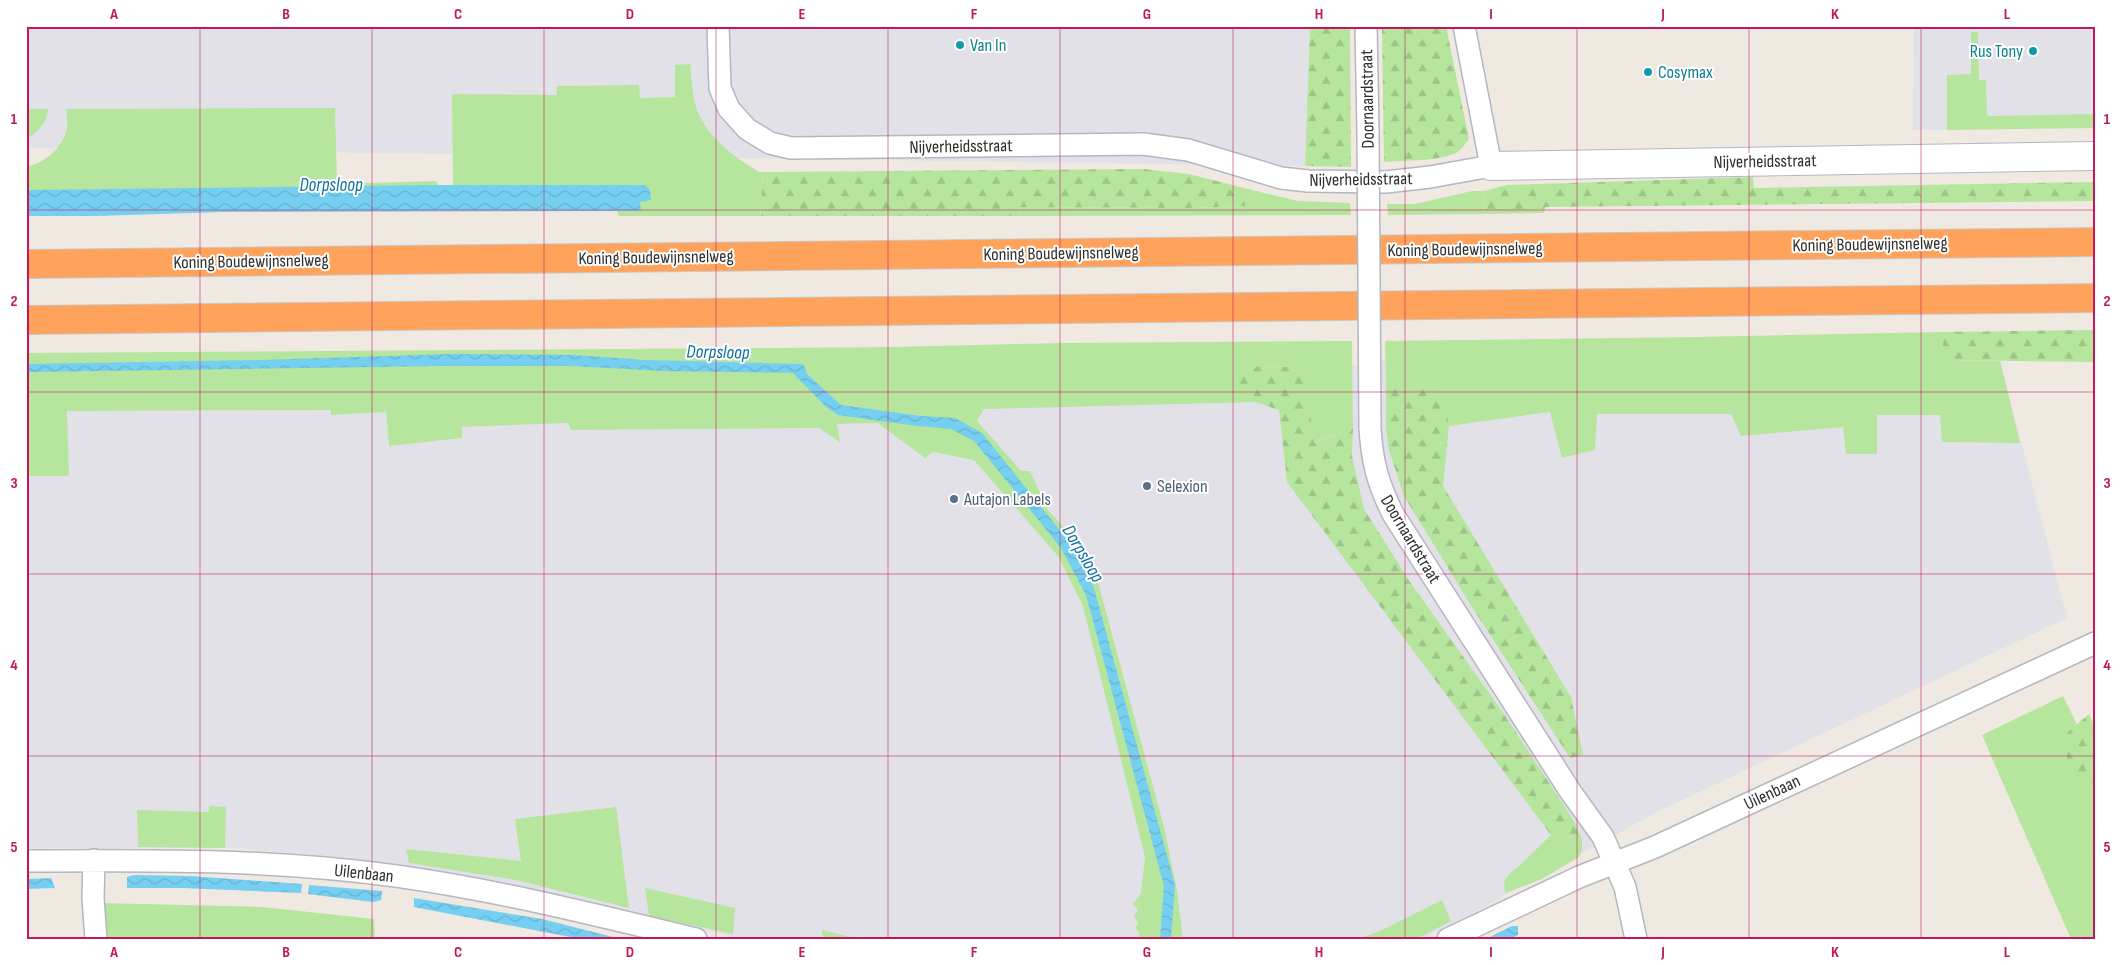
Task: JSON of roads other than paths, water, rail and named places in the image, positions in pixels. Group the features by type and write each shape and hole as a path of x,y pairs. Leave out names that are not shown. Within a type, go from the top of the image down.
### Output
{"highway":[{"name":"Koning Boudewijnsnelweg","path":"26,264 2095,242"},
{"path":"26,320 2095,298"}],"street":[{"name":"Nijverheidsstraat","path":"718,26 720,88 729,109 746,129 770,143 791,148 1143,144 1188,150 1281,178 1308,181 1386,182 1430,177 1491,166 2095,156"},
{"name":"Doornaardstraat","path":"1366,26 1370,428 1376,476 1393,514 1570,791 1603,837 1627,894 1636,939"},
{"path":"1464,26 1491,166"},
{"name":"Uilenbaan","path":"1448,939 1579,876 1655,847 2095,643"},
{"path":"94,860 96,939"},
{"name":"Uilenbaan","path":"26,861 216,861 382,874 566,907 696,939"}],"water":[{"path":"429,185 645,185 650,190 651,200 640,202 641,211 222,212 26,216 26,190"},
{"path":"453,354 574,355 646,360 803,364 806,373 841,405 921,416 955,418 982,433 1070,543 1094,588 1175,885 1171,939 1160,939 1164,886 1086,595 1061,548 974,441 951,429 838,415 826,407 793,373 664,371 570,366 26,372 26,364"},
{"path":"134,875 190,876 302,884 301,893 182,888 127,888 127,877"},
{"path":"51,878 55,888 26,889 26,879"},
{"path":"309,885 382,891 381,900 373,902 308,894"},
{"path":"414,898 542,919 613,937 613,939 581,939 414,907"},
{"path":"1512,926 1518,926 1518,935 1510,939 1486,939"}],"place":[{"name":"Van In","path":"960,45"},
{"name":"Rus Tony","path":"2033,51"},
{"name":"Cosymax","path":"1648,72"},
{"name":"Selexion","path":"1147,486"},
{"name":"Autajon Labels","path":"954,499"}],"water label":[{"name":"Dorpsloop","path":"331,184"},
{"name":"Dorpsloop","path":"718,351"},
{"name":"Dorpsloop","path":"1084,553"}]}
